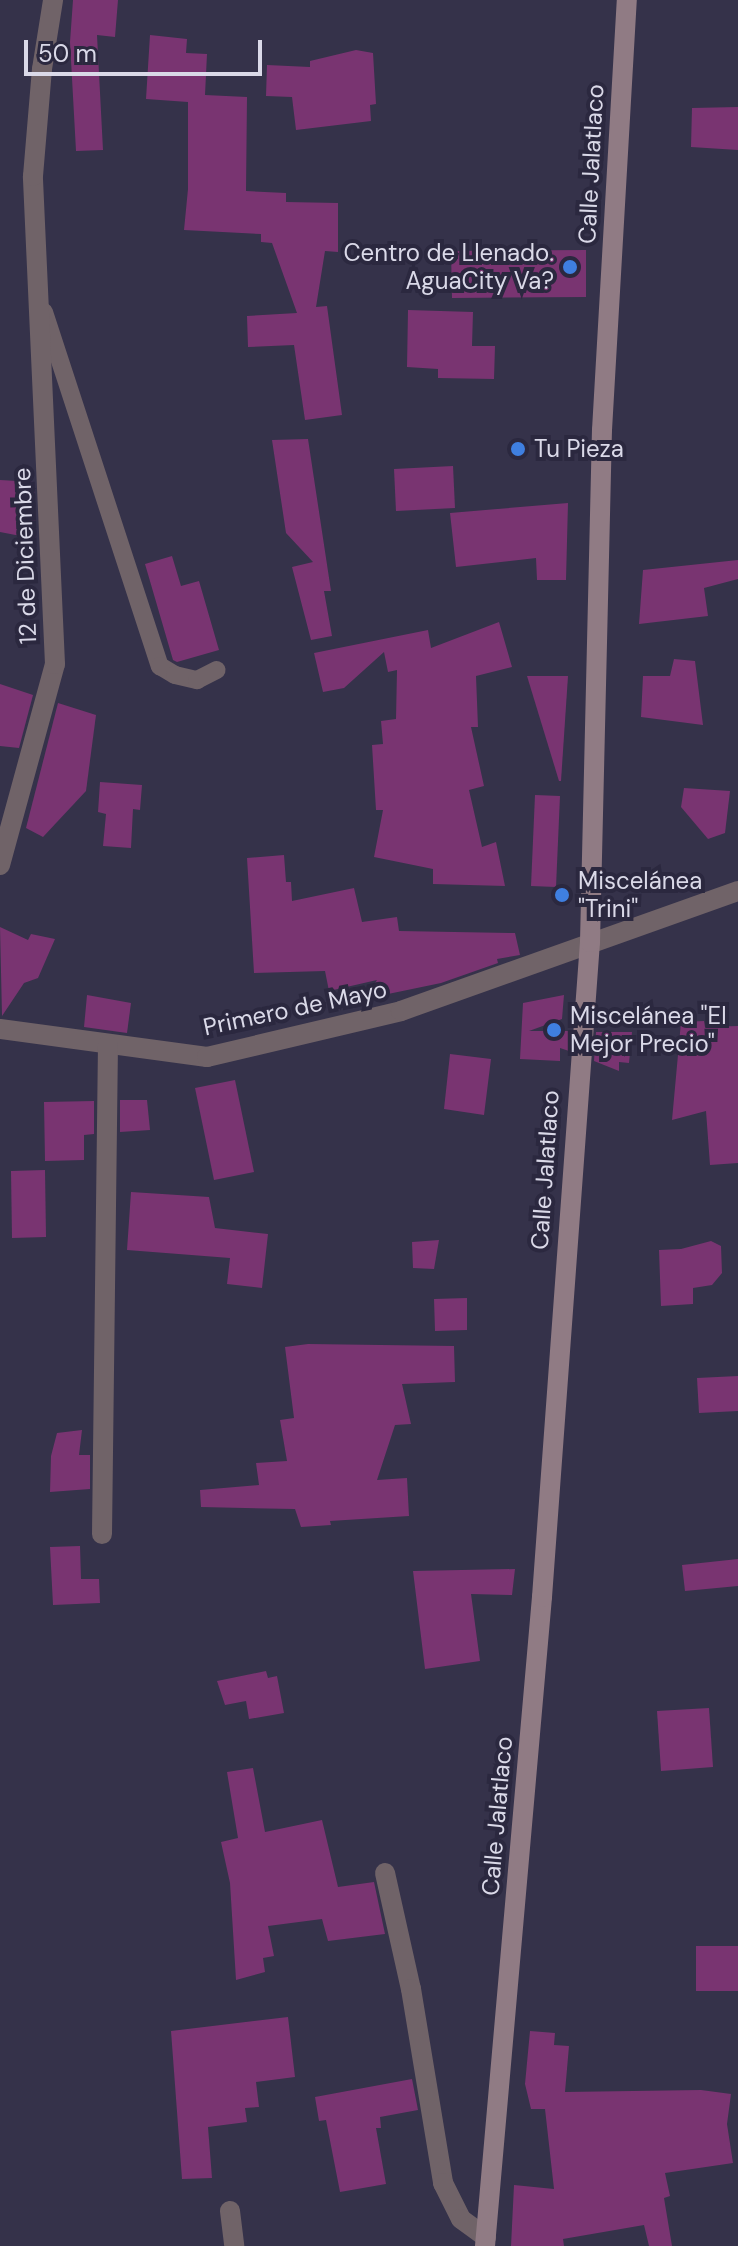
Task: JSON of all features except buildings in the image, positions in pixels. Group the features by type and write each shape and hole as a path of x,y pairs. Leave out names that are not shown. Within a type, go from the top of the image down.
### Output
{"main road":[{"name":"Calle Jalatlaco","path":"486,2242 542,1597 590,942 602,430 627,0"}],"street":[{"name":"12 de Diciembre","path":"0,865 55,664 33,176 42,69 53,0"},
{"name":"Primero de Mayo","path":"0,1029 207,1057 401,1011 738,891"},
{"path":"102,1534 108,1045"},
{"path":"385,1873 411,1989 443,2183 461,2219 486,2242"},
{"path":"230,2211 234,2246"}],"lane":[{"path":"40,298 59,367 160,666 175,675 197,680 217,670"}],"place":[{"name":"Centro de Llenado. AguaCity Va?","path":"570,267"},
{"name":"Tu Pieza","path":"518,449"},
{"name":"Miscelánea \"Trini\"","path":"562,895"},
{"name":"Miscelánea \"El Mejor Precio\"","path":"554,1030"}]}
